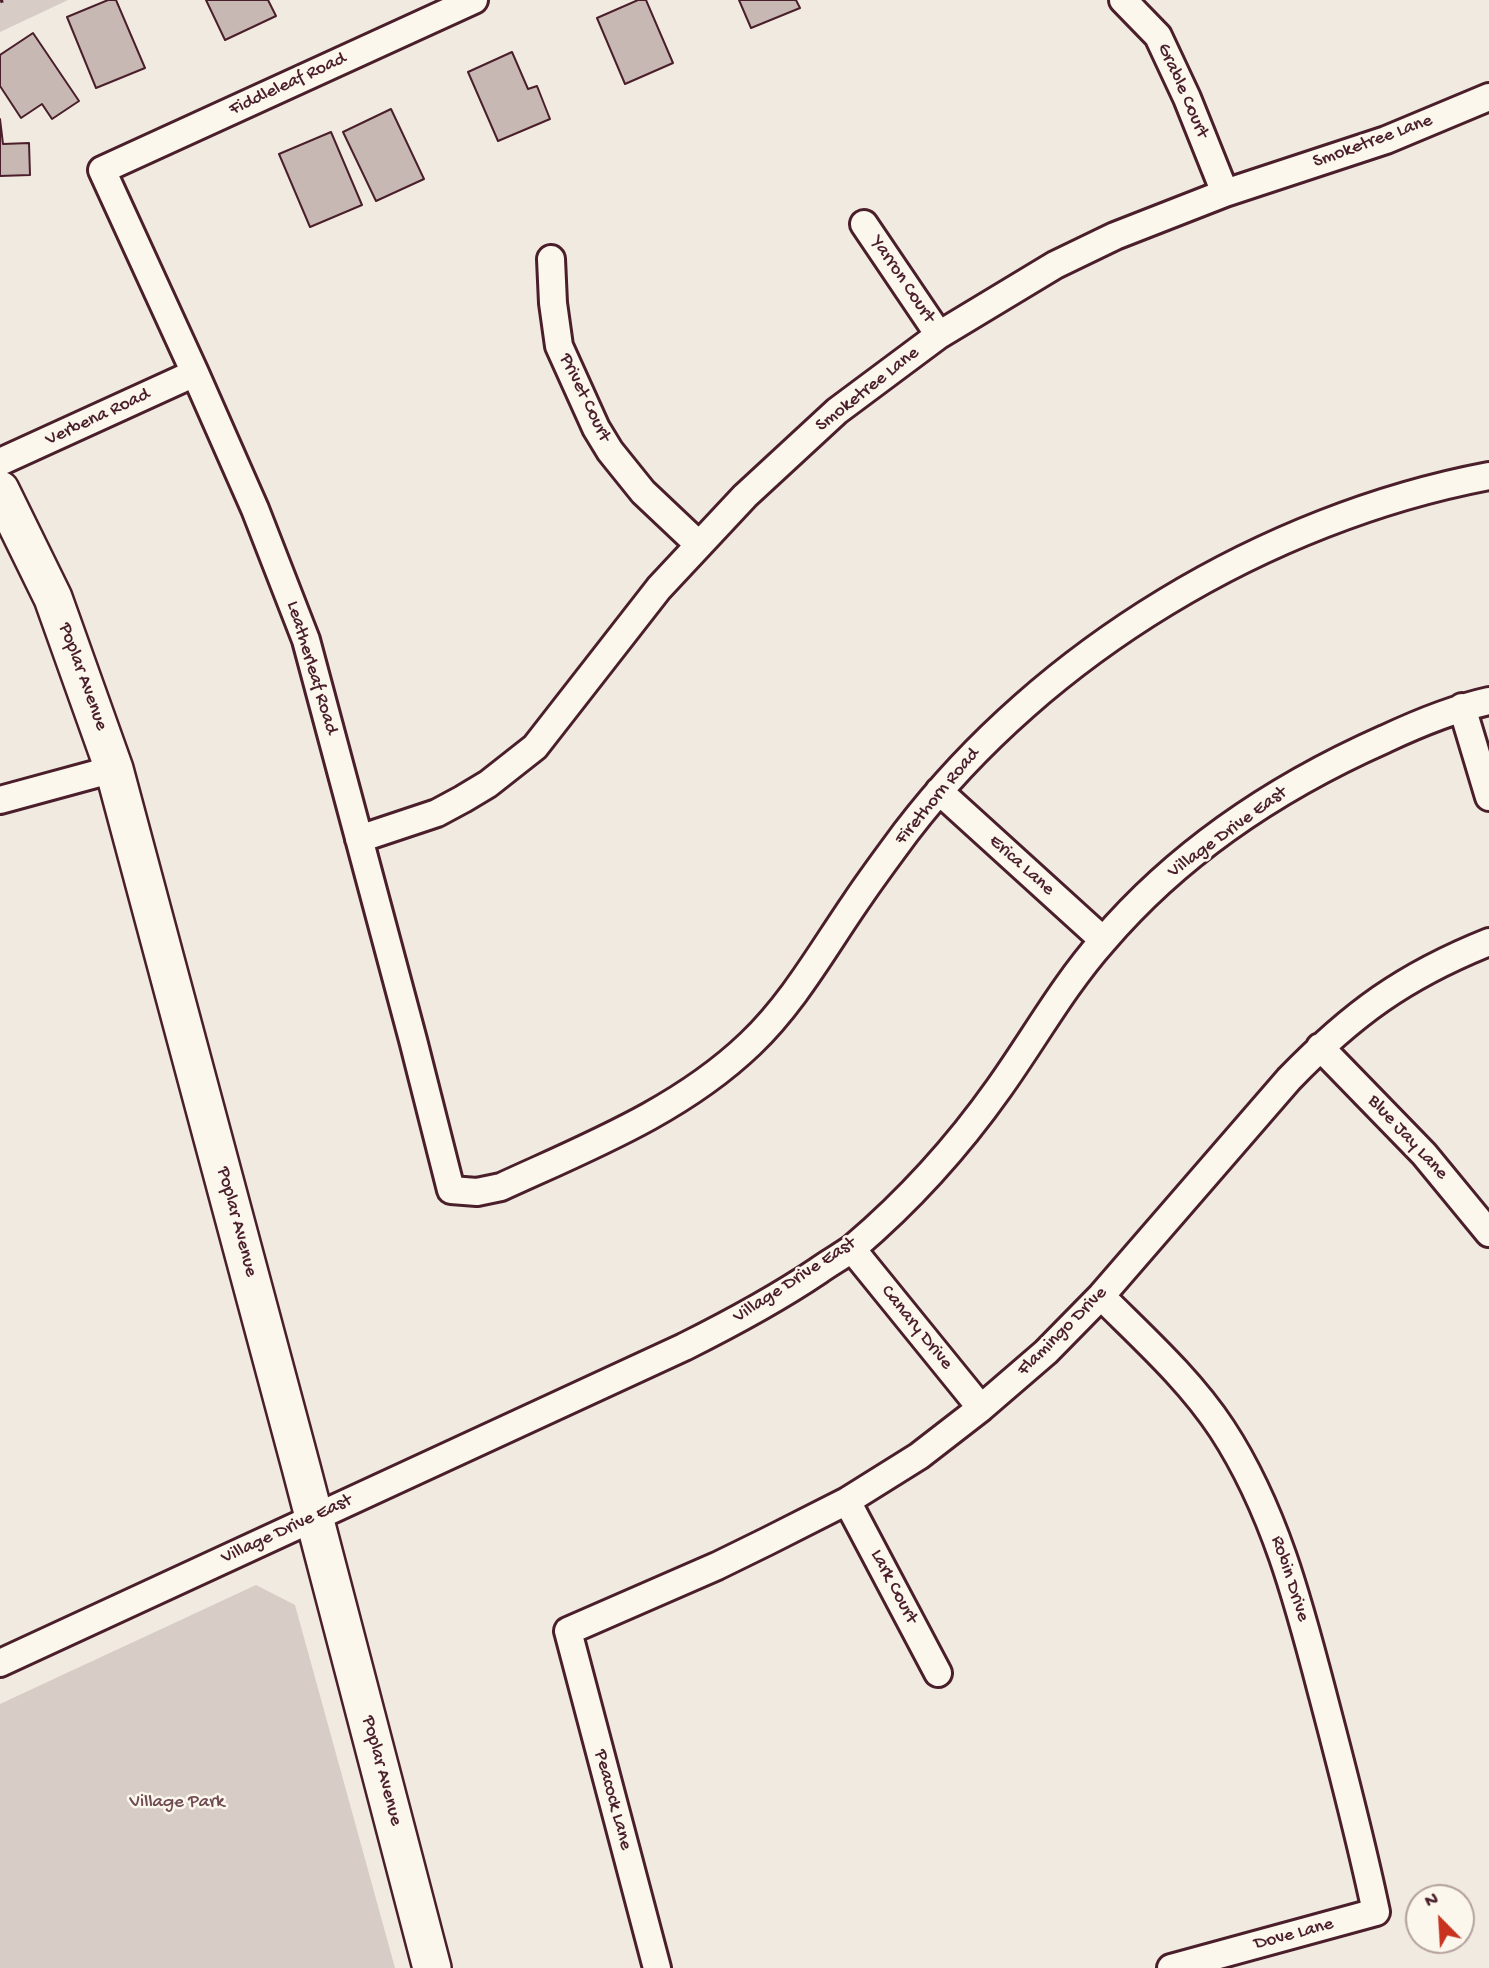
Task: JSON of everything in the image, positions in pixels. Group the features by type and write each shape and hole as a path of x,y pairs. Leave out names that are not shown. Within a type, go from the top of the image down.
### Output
{"street":[{"name":"Fiddleleaf Road","path":"102,170 474,0"},
{"name":"Grable Court","path":"1123,0 1158,36 1187,99 1224,193"},
{"name":"Smoketree Lane","path":"359,839 437,813 488,784 536,747 659,588 744,496 837,411 939,335 1055,265 1115,236 1224,193 1387,140 1489,97"},
{"name":"Leatherleaf Road","path":"102,170 255,509 306,640 451,1190"},
{"name":"Yarron Court","path":"864,224 939,335"},
{"name":"Privet Court","path":"551,259 559,346 596,428 610,451 643,492 698,544"},
{"name":"Verbena Road","path":"0,463 195,373"},
{"name":"Firethorn Road","path":"451,1190 477,1192 501,1187 651,1116 690,1093 719,1071 751,1043 782,1009 857,900 939,791 990,737 1050,683 1138,621 1228,567 1352,514 1408,494 1489,476"},
{"name":"Poplar Avenue","path":"0,490 53,598 114,769 315,1518 432,1968"},
{"name":"Village Drive East","path":"0,1663 719,1329 852,1249 963,1135 1000,1087 1055,1003 1103,940 1178,865 1272,798 1340,759 1462,707 1489,701"},
{"path":"1462,707 1489,797"},
{"path":"0,800 114,769"},
{"name":"Erica Lane","path":"939,791 1103,940"},
{"name":"Flamingo Drive","path":"568,1631 717,1566 847,1501 919,1456 981,1408 1046,1352 1101,1296 1289,1079 1320,1047 1356,1016 1399,985 1489,942"},
{"name":"Blue Jay Lane","path":"1320,1047 1424,1154 1489,1233"},
{"name":"Canary Drive","path":"852,1249 981,1408"},
{"name":"Robin Drive","path":"1101,1296 1160,1354 1222,1429 1261,1503 1280,1546 1299,1604 1361,1840 1376,1912"},
{"name":"Lark Court","path":"847,1501 938,1673"},
{"name":"Peacock Lane","path":"568,1631 656,1968"},
{"name":"Dove Lane","path":"1171,1968 1376,1912"}],"green space":[{"path":"0,0 68,0 0,32"},
{"name":"Village Park","path":"256,1585 295,1605 395,1968 0,1968 0,1704"}],"building":[{"path":"108,0 116,0 145,68 96,88 67,17"},
{"path":"206,0 268,0 276,16 225,40"},
{"path":"638,0 646,0 673,63 625,84 597,18"},
{"path":"739,0 796,0 800,8 751,28"},
{"path":"33,33 79,101 52,119 42,104 21,118 0,86 0,55"},
{"path":"512,52 528,89 537,86 550,119 498,141 468,72"},
{"path":"391,109 424,179 376,201 343,132"},
{"path":"0,119 3,144 29,143 30,175 0,176"},
{"path":"331,132 362,205 310,227 279,154"}]}
